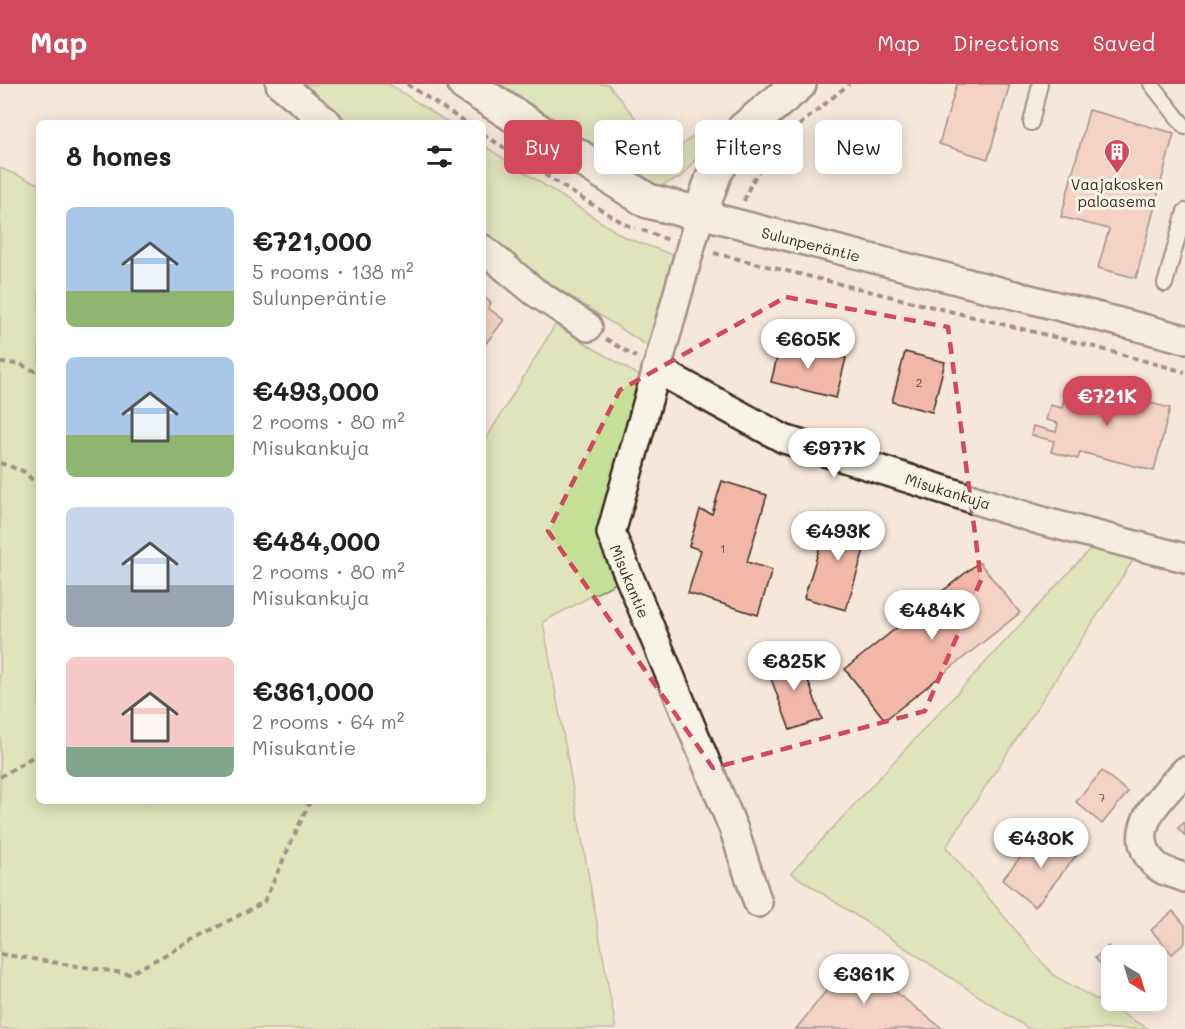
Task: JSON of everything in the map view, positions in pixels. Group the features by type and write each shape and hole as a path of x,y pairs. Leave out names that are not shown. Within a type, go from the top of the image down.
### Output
{"street":[{"path":"280,84 324,120"},
{"name":"Sulunperäntie","path":"465,84 648,201 1185,339"},
{"path":"699,214 715,172 744,129 799,84"},
{"name":"Misukantie","path":"699,214 610,533 734,830 758,903"},
{"path":"486,251 535,292 588,327"},
{"name":"Misukankuja","path":"656,369 783,439 1042,520 1185,558"},
{"path":"1185,771 1152,809 1142,828 1143,848 1150,860 1162,869 1185,878"}],"lane":[{"path":"1031,123 1040,84"},
{"path":"1151,84 1185,126"},
{"path":"1165,284 1185,211"}],"path":[{"path":"407,84 461,120"},
{"path":"849,84 779,144 749,187 728,256 1087,345 1185,372"},
{"path":"588,327 656,369"},
{"path":"0,363 20,364 36,372"},
{"path":"0,463 23,471 36,483"},
{"path":"0,777 36,755"},
{"path":"0,954 129,974 264,902 309,804"}],"highlighted area":[{"path":"786,297 948,327 981,580 925,711 713,768 548,531 620,390"}],"green space":[{"path":"302,84 389,84 444,120 346,120"},
{"path":"500,84 608,84 637,120 594,120 594,145 582,137 582,120 555,120"},
{"path":"695,135 695,160 681,177 658,187 638,174 683,174 683,144"},
{"path":"486,147 504,159 504,174 527,174 624,237 673,255 649,347 542,278 486,233"},
{"path":"0,168 36,183 36,804 486,804 486,439 555,325 640,376 600,540 618,582 543,622 616,1029 0,1029"},
{"path":"1093,546 1136,556 946,847 1053,975 1101,1002 1101,1011 1117,1011 1149,1029 1029,1029 791,873"}],"building":[{"path":"957,84 1010,84 988,159 939,144"},
{"name":"Vaajakosken paloasema","path":"1089,110 1174,133 1136,278 1098,268 1109,229 1061,217"},
{"path":"486,299 491,303 488,308 504,320 486,343"},
{"path":"781,341 846,358 836,398 771,382"},
{"path":"905,352 945,362 932,412 892,402"},
{"path":"1069,382 1170,408 1154,471 1080,452 1078,459 1051,452 1054,441 1031,435 1033,426 1056,432 1058,423 1046,420 1050,405 1062,408"},
{"path":"722,481 767,495 747,562 772,570 758,615 688,593 701,550 689,546 700,510 712,514"},
{"path":"830,514 871,526 846,610 804,598"},
{"path":"979,562 1020,613 885,720 845,669"},
{"path":"798,653 822,719 790,730 766,665"},
{"path":"1102,771 1128,792 1102,824 1076,802"},
{"path":"1185,822 1185,836 1178,828"},
{"path":"1058,833 1080,851 1035,907 1002,880 1031,844 1041,853"},
{"path":"1173,911 1185,925 1185,943 1172,954 1167,945 1164,945 1151,930"},
{"path":"1101,952 1101,965 1095,958"},
{"path":"852,958 943,1029 796,1029"}],"place":[{"name":"Vaajakosken paloasema","path":"1117,175"}]}
